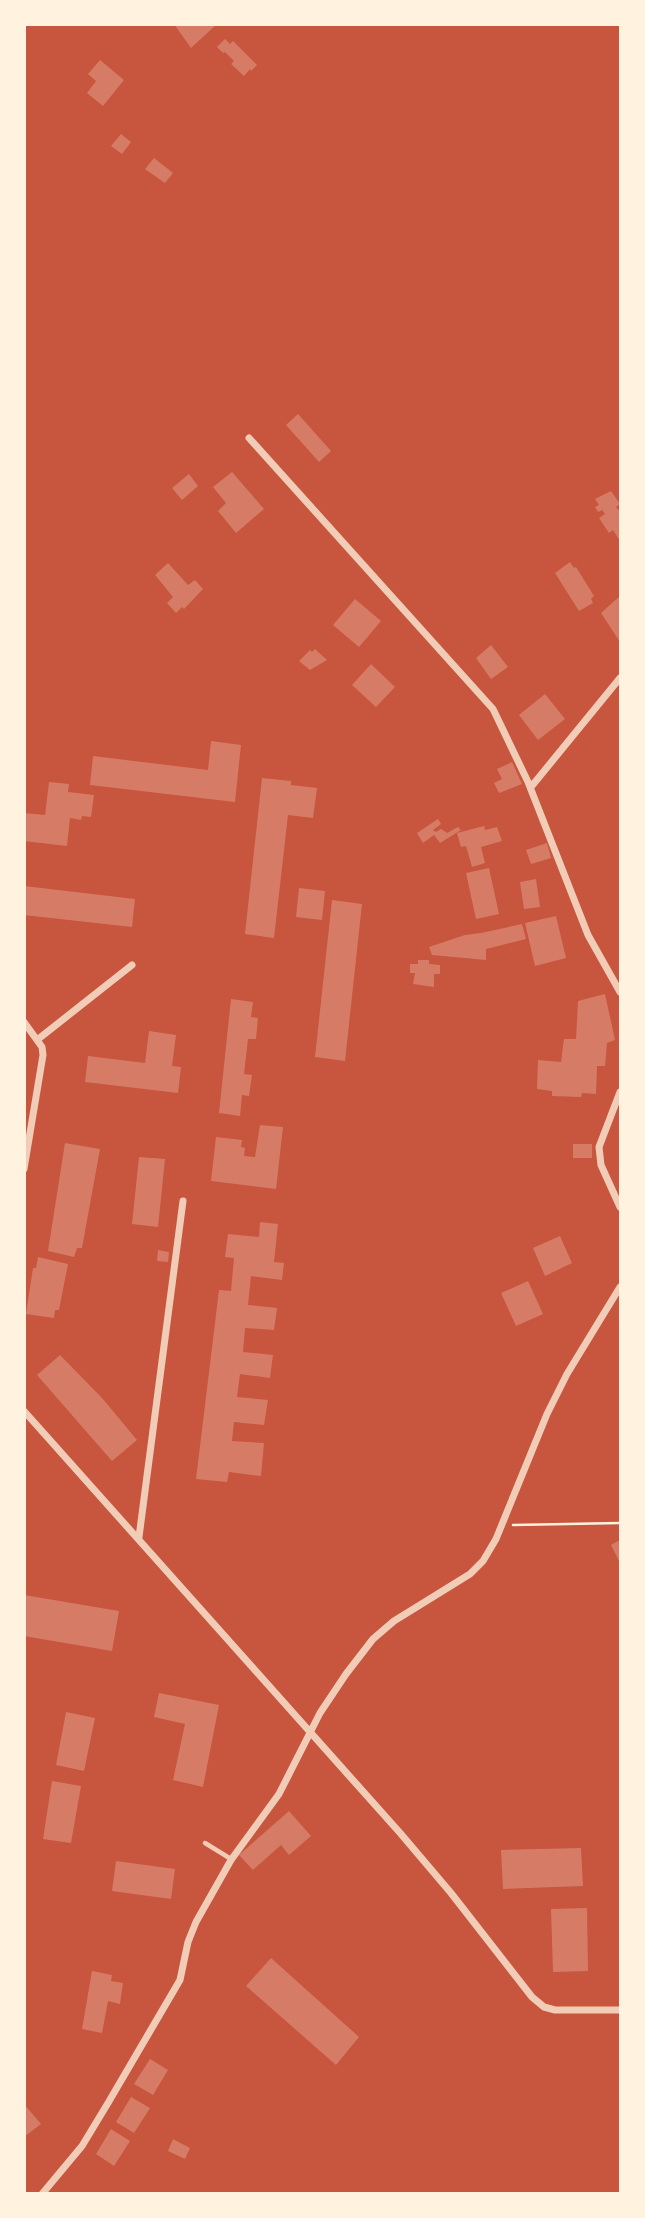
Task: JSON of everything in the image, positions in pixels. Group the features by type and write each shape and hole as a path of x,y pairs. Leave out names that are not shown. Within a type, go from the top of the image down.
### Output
{"street":[{"path":"249,438 493,709 531,787 588,935 621,992"},
{"path":"531,787 621,678"},
{"path":"37,1040 132,965"},
{"path":"24,1021 43,1055 24,1169"},
{"path":"621,1092 599,1147 601,1165 621,1207"},
{"path":"139,1537 183,1201"},
{"path":"42,2193 82,2146 180,1980 192,1932 232,1860 279,1794 327,1703 373,1639 394,1621 470,1574 483,1561 502,1525 547,1414 578,1354 619,1292"},
{"path":"24,1411 139,1537 443,1884 532,1997 549,2009 621,2010"}],"lane":[{"path":"205,1843 232,1860"}],"path":[{"path":"502,1525 621,1522"}],"building":[{"path":"174,24 217,24 191,48"},
{"path":"225,39 230,44 233,41 257,65 244,76 231,64 234,61 217,47"},
{"path":"100,60 124,80 103,106 87,93 96,81 88,74"},
{"path":"121,134 131,142 122,154 111,146"},
{"path":"154,158 173,173 165,183 145,169"},
{"path":"298,414 331,451 319,462 286,425"},
{"path":"232,472 264,509 236,533 218,511 226,503 213,487"},
{"path":"189,474 198,486 182,500 172,488"},
{"path":"611,491 620,504 616,507 620,512 620,541 613,530 609,533 599,518 605,514 602,510 598,512 595,507 599,505 595,499"},
{"path":"570,562 594,596 591,599 593,603 579,611 555,573"},
{"path":"168,563 188,585 195,580 203,589 184,609 182,607 176,613 167,603 173,597 155,575"},
{"path":"620,596 620,642 601,613"},
{"path":"355,599 381,621 359,647 333,625"},
{"path":"491,645 508,667 491,679 476,658"},
{"path":"315,649 327,660 310,670 299,661 310,650 312,652"},
{"path":"371,664 395,687 376,707 352,685"},
{"path":"545,694 565,719 538,740 519,715"},
{"path":"211,741 241,745 235,802 90,785 93,756 208,770"},
{"path":"512,762 522,784 499,793 494,783 502,779 497,769"},
{"path":"262,778 291,781 291,785 317,788 313,818 288,815 274,938 245,934"},
{"path":"49,782 69,784 68,792 94,795 91,817 82,816 81,820 70,818 67,846 24,841 24,813 45,815"},
{"path":"438,819 441,824 433,830 436,832 441,829 447,833 458,827 461,830 440,843 434,835 423,843 417,833"},
{"path":"484,826 485,830 497,827 502,841 481,847 485,863 472,867 466,846 461,847 457,833"},
{"path":"547,843 551,858 531,864 526,850"},
{"path":"489,868 499,914 476,919 466,873"},
{"path":"536,879 540,907 524,909 520,882"},
{"path":"24,886 135,899 132,927 24,915"},
{"path":"299,888 325,891 322,920 296,917"},
{"path":"332,900 362,904 345,1061 315,1057"},
{"path":"556,916 566,958 535,966 525,923"},
{"path":"522,924 526,939 486,949 486,960 432,955 429,947 465,935"},
{"path":"418,960 429,960 429,964 440,965 440,974 434,974 434,987 413,984 415,973 410,973 410,964 418,964"},
{"path":"605,994 615,1040 607,1043 605,1066 597,1066 596,1094 582,1093 581,1097 552,1096 552,1091 537,1089 538,1060 561,1062 564,1039 576,1039 578,1001"},
{"path":"231,999 253,1002 251,1017 258,1018 256,1039 248,1039 244,1074 252,1075 249,1096 242,1095 240,1116 219,1113"},
{"path":"149,1031 176,1035 172,1066 181,1067 178,1093 85,1082 88,1056 145,1063"},
{"path":"260,1125 283,1127 276,1189 211,1181 216,1137 242,1140 244,1156 255,1157"},
{"path":"65,1143 100,1149 82,1248 77,1248 74,1257 48,1251"},
{"path":"573,1144 592,1144 592,1158 573,1158"},
{"path":"139,1157 165,1159 158,1227 132,1224"},
{"path":"260,1222 278,1224 274,1262 284,1263 282,1280 251,1276 248,1305 277,1308 274,1330 245,1328 243,1352 273,1355 270,1378 240,1374 237,1397 268,1400 264,1425 234,1422 232,1441 264,1443 261,1476 229,1472 227,1482 196,1479 219,1290 231,1291 234,1258 225,1257 228,1234 259,1237"},
{"path":"560,1236 572,1263 545,1276 533,1248"},
{"path":"158,1250 169,1252 168,1262 157,1261"},
{"path":"38,1257 68,1264 59,1310 55,1310 54,1318 26,1314 33,1268 36,1268"},
{"path":"528,1281 543,1314 516,1326 501,1293"},
{"path":"60,1355 102,1398 137,1440 112,1461 37,1375"},
{"path":"620,1540 620,1563 611,1545"},
{"path":"24,1595 119,1611 112,1651 24,1636"},
{"path":"159,1693 219,1705 203,1787 173,1780 185,1724 154,1717"},
{"path":"66,1712 95,1718 84,1771 56,1765"},
{"path":"52,1781 81,1786 71,1843 43,1839"},
{"path":"289,1811 311,1836 289,1855 281,1845 253,1870 239,1855"},
{"path":"581,1848 583,1886 503,1889 501,1850"},
{"path":"116,1861 175,1869 171,1899 112,1891"},
{"path":"587,1908 588,1971 553,1972 551,1909"},
{"path":"271,1958 359,2037 336,2065 246,1986"},
{"path":"92,1971 112,1975 111,1981 123,1983 120,2004 108,2001 102,2033 82,2029"},
{"path":"150,2059 168,2070 153,2095 134,2084"},
{"path":"131,2097 150,2108 134,2133 116,2122"},
{"path":"24,2104 41,2124 24,2137"},
{"path":"111,2129 130,2141 114,2166 96,2154"},
{"path":"173,2139 190,2148 185,2159 168,2151"}]}
